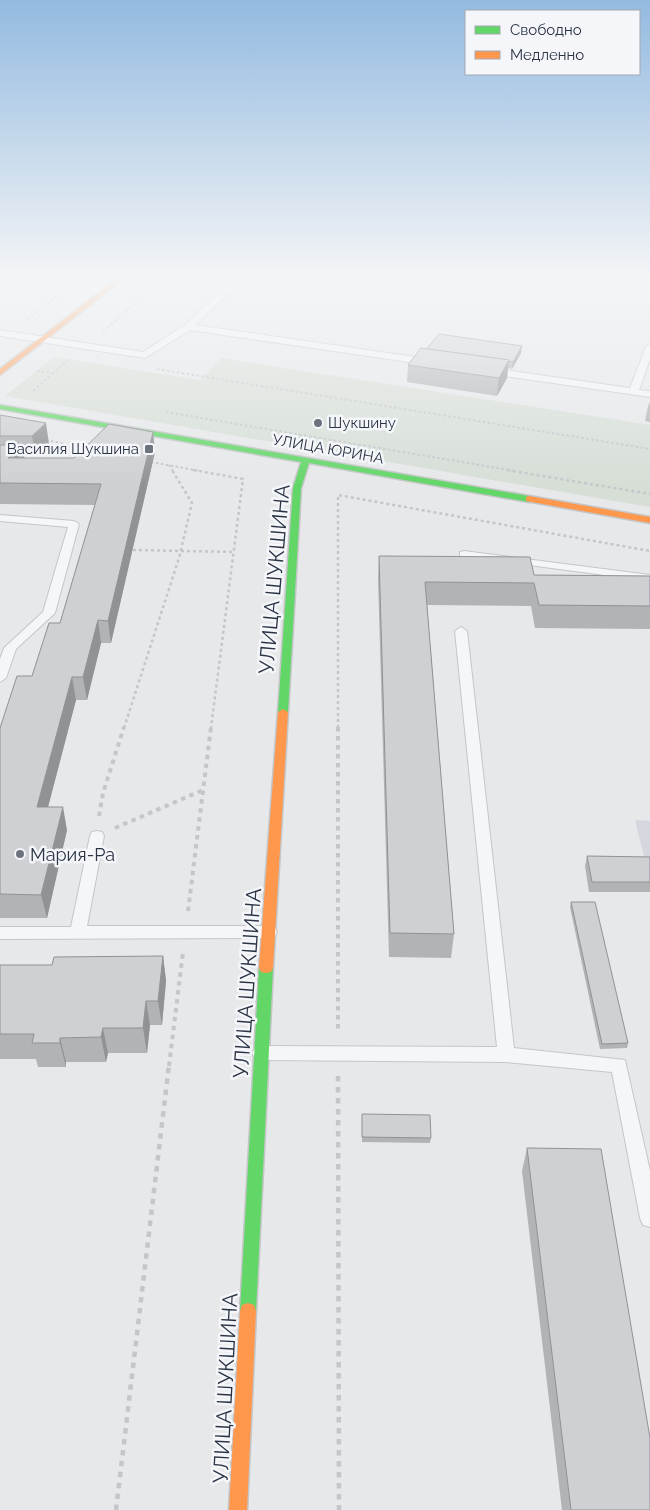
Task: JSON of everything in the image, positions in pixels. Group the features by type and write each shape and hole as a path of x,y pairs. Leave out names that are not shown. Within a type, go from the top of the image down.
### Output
{"street":[{"path":"0,373 37,345"},
{"name":"УЛИЦА ЮРИНА","path":"0,408 650,520"},
{"name":"УЛИЦА ШУКШИНА","path":"238,1510 261,1053 297,488 306,460"}],"lane":[{"path":"81,345 145,355 160,345"},
{"path":"315,345 435,363"},
{"path":"633,392 650,347"},
{"path":"485,370 650,394"},
{"path":"100,437 111,427"},
{"path":"0,518 74,524 49,613 10,648 0,678"},
{"path":"464,554 650,578"},
{"path":"461,630 506,1055"},
{"path":"78,932 96,836"},
{"path":"0,933 269,932"},
{"path":"261,1053 506,1055 619,1065 650,1218"}],"path":[{"path":"152,368 650,449"},
{"path":"26,388 44,392"},
{"path":"159,411 650,494"},
{"path":"39,439 94,450"},
{"path":"116,1510 185,932 243,479 149,461"},
{"path":"96,836 103,793 180,550 192,503 169,465"},
{"path":"339,1510 338,495 650,551"},
{"path":"133,550 234,552"},
{"path":"96,836 203,790"}],"shaded area":[{"path":"54,357 200,380 221,358 650,425 650,507 5,396"},
{"path":"635,820 650,821 650,881"}],"building":[{"path":"430,345 522,346 513,362 427,349"},
{"path":"421,348 509,360 499,378 408,365"},
{"path":"0,415 46,423 32,436 0,436"},
{"path":"109,424 153,432 108,621 98,620 83,677 72,677 37,807 63,807 41,895 0,894 0,728 17,676 32,676 49,623 60,623 101,484 0,483 0,445 22,445 8,458 74,458"},
{"path":"379,556 530,557 534,575 650,576 650,606 539,605 534,583 425,582 454,934 390,933"},
{"path":"587,856 650,857 650,882 592,882"},
{"path":"571,902 595,902 628,1043 602,1044"},
{"path":"163,956 158,1001 146,1001 143,1028 103,1028 101,1037 60,1038 60,1043 32,1043 34,1034 0,1034 0,965 52,965 54,957"},
{"path":"362,1114 430,1115 431,1138 362,1137"},
{"path":"527,1148 601,1149 650,1438 650,1510 571,1510"}],"traffic: fast":[{"path":"0,407 529,499"},
{"path":"283,712 297,488 306,460"},
{"path":"248,1311 266,968"}],"traffic: slow":[{"path":"0,373 35,345"},
{"path":"529,499 650,520"},
{"path":"266,968 283,712"},
{"path":"238,1510 248,1311"}],"place":[{"name":"Шукшину","path":"318,423"},
{"name":"Василия Шукшина","path":"149,449"},
{"name":"Мария-Ра","path":"20,854"}]}
